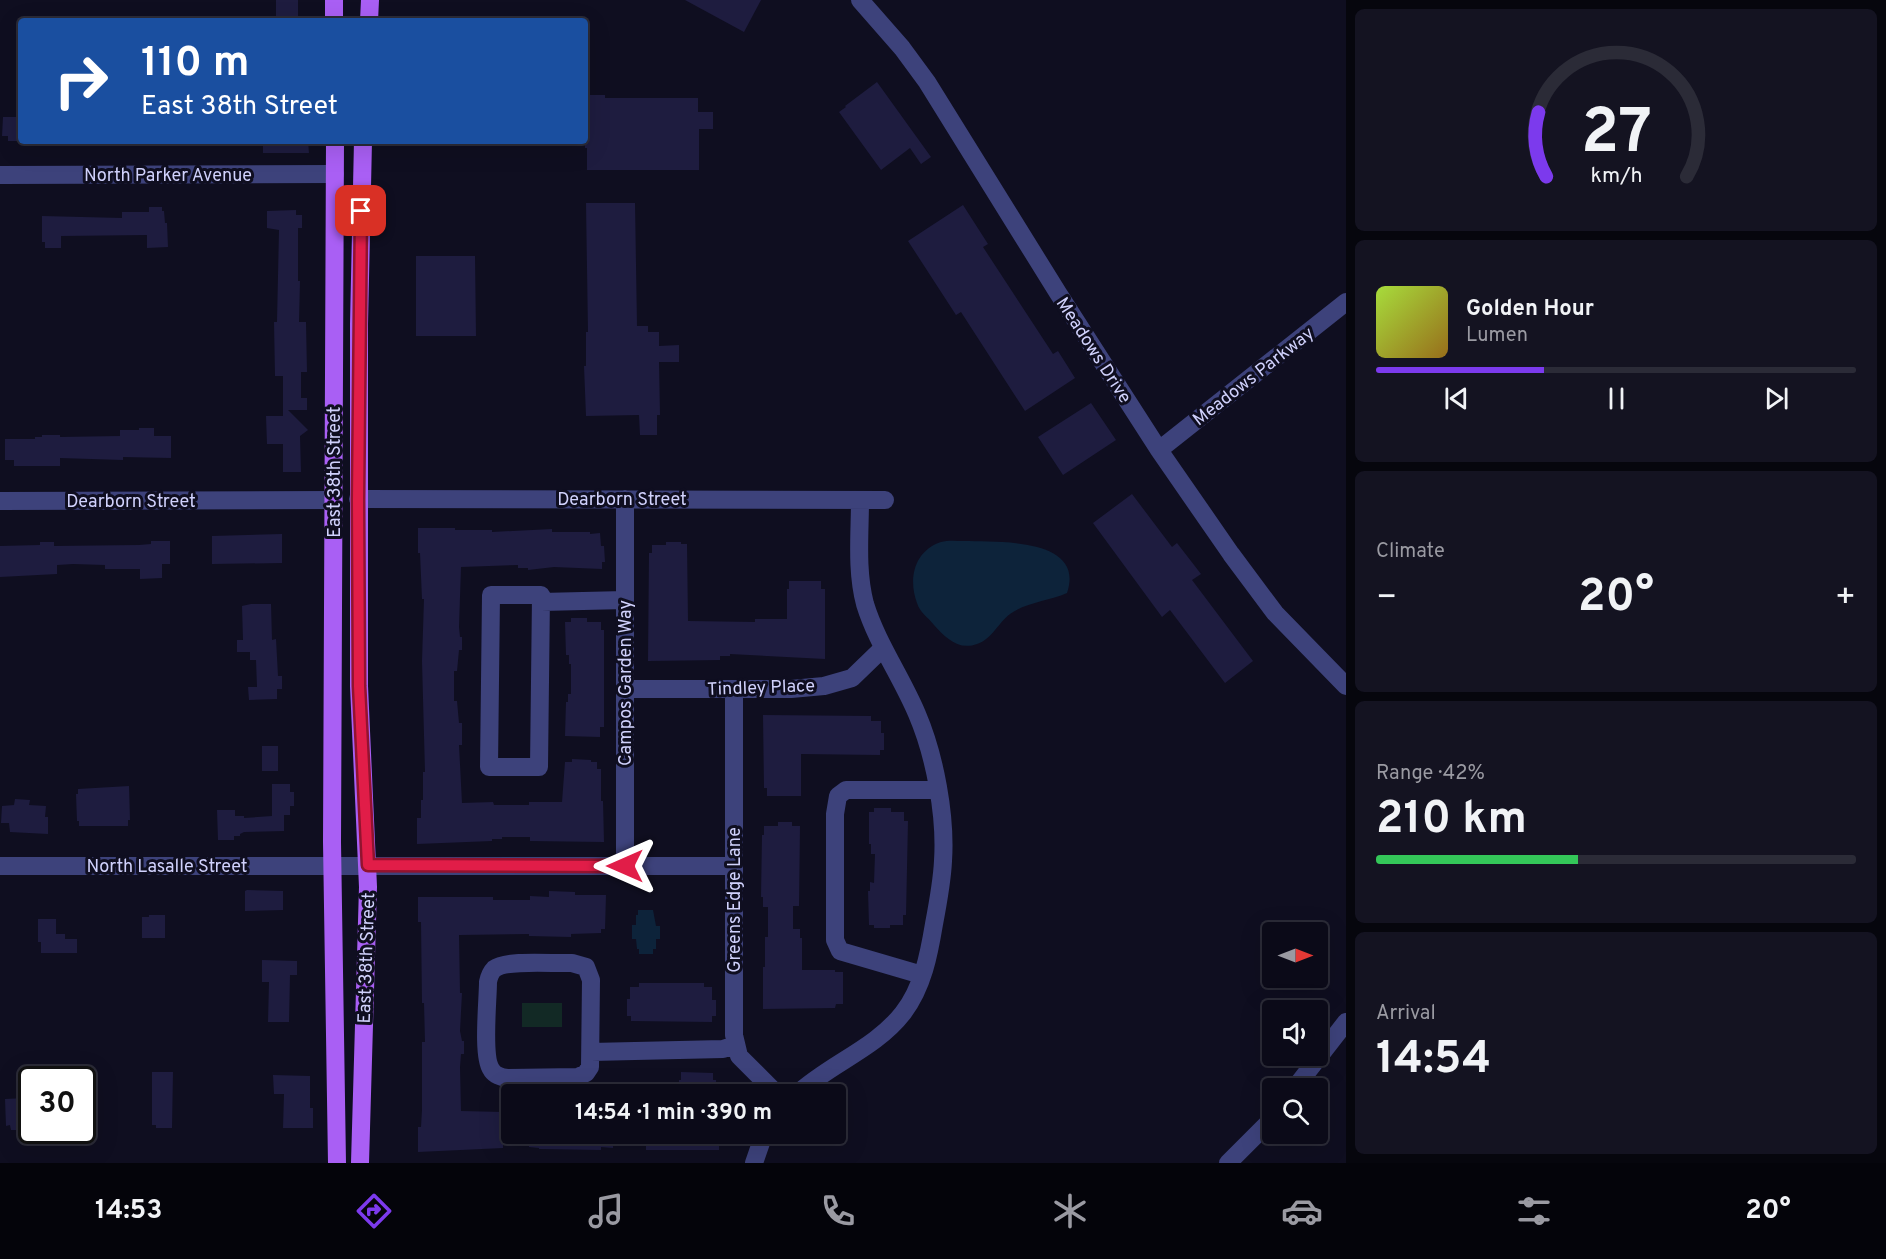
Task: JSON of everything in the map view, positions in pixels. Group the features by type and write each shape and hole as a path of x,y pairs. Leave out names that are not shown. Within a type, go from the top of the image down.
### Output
{"main road":[{"path":"334,0 334,18"},
{"path":"369,18 370,0"},
{"name":"East 38th Street","path":"335,144 332,842 337,1163"},
{"name":"East 38th Street","path":"360,1163 368,954 368,865 359,686 359,324 363,144"}],"street":[{"name":"Meadows Drive","path":"860,0 895,39 927,82 1051,283 1159,450 1259,594 1299,640 1346,686"},
{"name":"North Parker Avenue","path":"0,175 335,174"},
{"name":"Meadows Parkway","path":"1159,450 1346,302"},
{"name":"Campos Garden Way","path":"625,499 625,866"},
{"name":"Dearborn Street","path":"0,501 334,500"},
{"name":"Dearborn Street","path":"358,500 885,500"},
{"path":"810,1084 882,1035 904,1012 922,975 930,950 944,860 942,820 929,751 918,716 883,648 870,618 861,588 860,500"},
{"path":"491,595 541,595 541,602 539,768 489,768 491,595"},
{"path":"541,602 625,600"},
{"name":"Tindley Place","path":"625,689 807,688 852,678 883,648"},
{"name":"Greens Edge Lane","path":"734,689 735,1045"},
{"path":"922,975 840,951 835,940 835,814 838,796 846,790 937,790"},
{"name":"North Lasalle Street","path":"0,866 734,866"},
{"path":"572,963 586,967 591,980 591,1052 591,1067 578,1077 507,1078 492,1072 487,1056 490,974 495,968 511,964 572,963"},
{"path":"1303,1078 1346,1022"},
{"path":"591,1052 723,1050 735,1045 739,1056 767,1084"},
{"path":"1228,1163 1262,1129"},
{"path":"754,1163 761,1144"}],"green space":[{"path":"522,1003 562,1003 562,1027 522,1027"}],"water":[{"path":"944,541 996,542 1035,546 1051,552 1063,561 1069,575 1067,593 1031,604 1010,614 982,642 964,646 953,642 920,610 917,603 913,585 919,559 932,546"},
{"path":"638,910 653,910 656,926 660,926 660,939 656,939 656,949 653,949 653,954 639,954 636,939 632,939 632,925 636,925"}],"building":[{"path":"276,0 298,0 298,17 276,17"},
{"path":"685,0 761,0 744,32"},
{"path":"877,82 931,157 921,164 910,148 881,170 839,112"},
{"path":"588,95 605,95 605,98 698,98 698,112 713,112 713,129 699,129 699,170 587,170 587,148 585,144 588,144"},
{"path":"3,117 18,117 18,141 8,141 8,136 2,136"},
{"path":"263,144 308,144 309,153 263,153"},
{"path":"586,203 635,203 637,326 648,326 648,332 659,332 659,346 679,345 679,362 659,362 660,415 657,415 657,435 640,435 639,415 586,416 584,366 586,366 586,332 588,332"},
{"path":"963,205 988,244 983,247 1053,354 1058,351 1075,378 1025,411 961,312 956,315 908,241"},
{"path":"149,207 162,207 164,211 168,247 147,248 147,235 61,236 61,248 45,248 45,242 42,242 42,216 122,218 122,212 149,212"},
{"path":"296,210 296,215 302,215 302,228 298,228 299,322 306,322 307,372 301,372 301,398 307,398 307,410 288,410 308,430 300,436 301,472 283,472 283,444 267,444 266,416 283,416 283,376 275,376 274,322 277,322 279,230 267,228 267,211"},
{"path":"416,256 475,256 476,336 416,336"},
{"path":"1091,403 1116,440 1063,475 1038,437"},
{"path":"139,428 154,428 154,436 171,436 171,458 123,457 123,460 60,458 60,466 14,466 14,460 5,460 5,439 35,439 42,435 120,436 120,430 139,430"},
{"path":"1132,494 1172,547 1177,543 1201,574 1192,580 1253,661 1225,683 1170,610 1162,617 1093,523"},
{"path":"418,528 492,530 492,532 552,529 552,532 600,533 605,562 602,562 602,569 554,567 528,570 528,568 518,568 518,565 461,567 459,627 462,650 459,650 457,671 454,671 454,701 457,701 459,723 462,723 462,745 459,745 462,803 493,802 494,805 529,805 529,802 562,802 565,762 572,762 572,759 591,760 591,762 597,762 597,769 601,769 604,842 530,841 530,837 502,837 502,839 492,839 492,841 417,844 417,818 421,818 423,772 425,772 422,661 424,599 422,599 420,553 418,553"},
{"path":"282,534 282,563 212,564 212,536"},
{"path":"151,541 170,541 170,564 162,564 162,578 140,579 140,569 105,569 105,565 73,564 57,565 57,574 0,577 0,546 40,545 40,542 54,542 54,546 139,545 151,544"},
{"path":"666,542 687,544 688,621 755,622 755,619 787,619 789,581 821,581 821,589 825,589 825,659 730,654 730,656 720,656 720,660 648,661 649,553 652,553 652,545 666,545"},
{"path":"271,604 272,640 276,639 278,676 282,676 282,689 277,689 277,699 249,700 248,687 257,687 256,660 250,660 250,652 237,652 237,640 243,640 242,606"},
{"path":"571,618 587,618 587,622 601,622 601,630 604,630 604,727 600,727 600,737 565,736 566,702 568,702 568,694 571,694 571,664 569,664 569,655 566,655 565,622 571,622"},
{"path":"763,715 871,716 871,721 881,721 884,750 880,750 880,755 801,754 801,796 767,796 767,788 764,788"},
{"path":"262,746 278,746 278,771 262,771"},
{"path":"272,784 290,784 290,792 294,792 294,806 290,806 290,815 284,815 284,831 244,832 240,836 234,836 234,840 218,840 217,810 235,810 235,816 244,816 244,818 272,816"},
{"path":"129,786 130,820 128,820 128,826 79,826 76,794 78,794 78,789"},
{"path":"15,799 30,800 29,805 46,806 48,834 10,832 9,823 1,823 2,806 14,805"},
{"path":"874,808 891,808 891,812 904,812 904,821 908,821 906,915 903,915 903,925 890,925 890,928 874,928 874,925 869,925 868,891 870,891 870,882 874,883 875,854 871,854 871,844 869,844 869,812 874,812"},
{"path":"778,822 792,822 792,826 800,826 799,906 793,906 793,929 800,929 800,938 802,938 802,970 843,972 843,1004 836,1004 835,1008 763,1009 763,967 765,967 765,937 768,937 768,907 763,907 763,897 761,897 762,835 764,835 764,826 778,826"},
{"path":"245,891 283,891 283,910 245,911"},
{"path":"549,891 575,892 575,895 606,895 605,929 601,929 601,933 571,934 571,937 529,936 529,934 459,935 460,993 462,993 460,1031 462,1041 464,1041 464,1054 461,1054 460,1067 461,1111 501,1112 503,1148 418,1152 418,1127 421,1127 422,1110 422,1042 425,1042 418,897 493,897 493,900 530,900 530,896 549,897"},
{"path":"149,915 165,915 165,938 142,938 142,917 149,917"},
{"path":"38,919 56,919 56,934 65,934 65,939 77,939 77,953 41,953 41,942 38,942"},
{"path":"262,960 297,961 297,975 290,975 289,1022 268,1022 269,982 262,982"},
{"path":"639,983 704,983 704,987 712,987 712,1000 716,1000 716,1016 712,1016 712,1022 631,1021 631,1016 627,1016 627,999 630,999 630,987 639,987"},
{"path":"152,1072 173,1072 172,1128 156,1128 156,1125 152,1125"},
{"path":"681,1072 713,1073 713,1080 716,1080 716,1084 679,1084"},
{"path":"273,1075 310,1076 310,1108 313,1108 313,1128 283,1128 284,1094 274,1094"},
{"path":"18,1098 18,1130 11,1130 10,1125 6,1126 5,1099"},
{"path":"529,1144 613,1144 613,1148 601,1147 601,1150 529,1147"},
{"path":"638,1144 719,1144 719,1150 646,1150 646,1146 638,1146"}],"route":[{"path":"361,211 359,686 368,865 625,866"}]}
